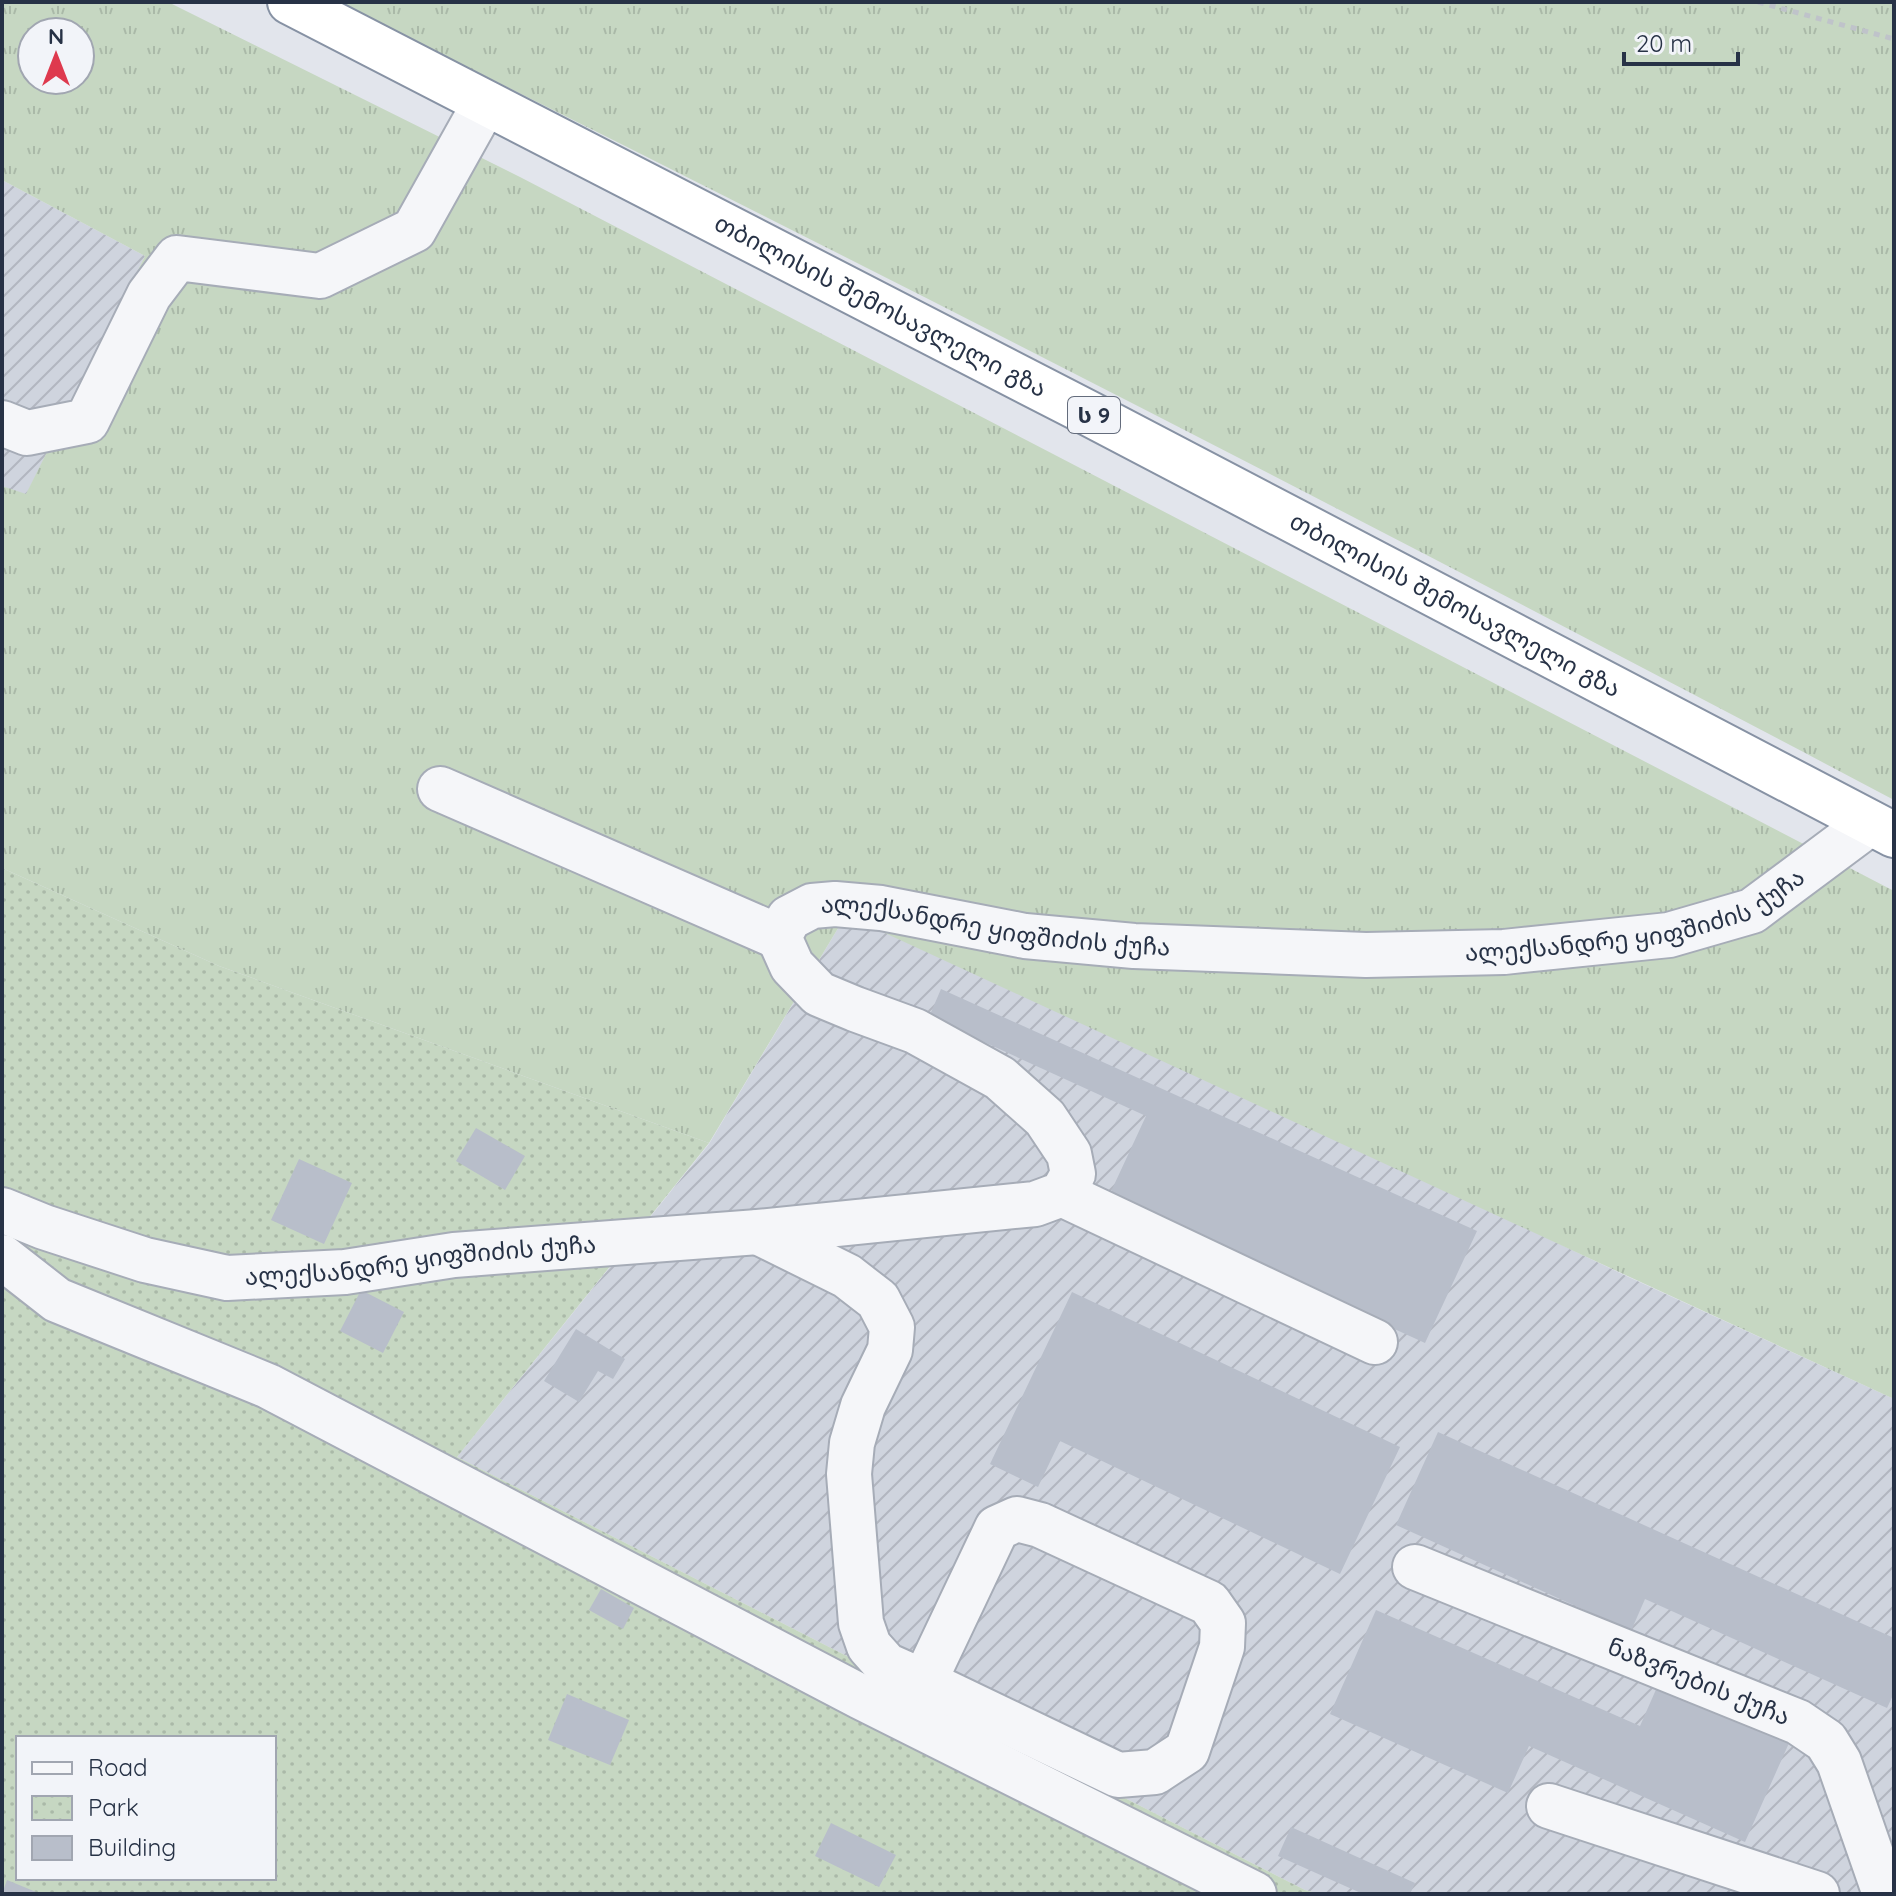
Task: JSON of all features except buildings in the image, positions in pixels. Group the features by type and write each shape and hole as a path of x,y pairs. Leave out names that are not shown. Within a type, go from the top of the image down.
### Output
{"highway":[{"name":"თბილისის შემოსავლელი გზა","path":"290,2 1090,414 1882,829"}],"street":[{"path":"2,423 27,433 87,421 149,295 177,258 320,276 414,230 485,103"},
{"path":"440,789 779,937 792,966 819,994 928,1038 1000,1078 1045,1118 1069,1154 1073,1174 1062,1194 1375,1342"},
{"name":"ალექსანდრე ყიფშიძის ქუჩა","path":"779,937 789,918 812,906 835,904 881,908 1025,936 1134,946 1366,955 1504,952 1669,935 1752,911 1882,829"},
{"name":"ალექსანდრე ყიფშიძის ქუჩა","path":"2,1210 145,1260 227,1278 345,1272 454,1255 758,1232 1035,1204 1062,1194"},
{"path":"758,1232 847,1276 878,1300 892,1327 890,1350 863,1406 852,1443 849,1474 861,1623 869,1646 890,1681 1254,1894"},
{"path":"2,1257 57,1300 268,1386 890,1681 1118,1775 1155,1772 1187,1751 1222,1647 1223,1623 1209,1603 1040,1525 1017,1519 997,1528 890,1681"},
{"name":"ნაზვრების ქუჩა","path":"1415,1567 1798,1722 1826,1741 1839,1762 1885,1894"},
{"path":"1549,1806 1817,1894"}],"path":[{"path":"1758,2 1894,39"}],"shaded area":[{"path":"2,180 145,256 26,495 2,486"},
{"path":"846,915 1089,1019 1622,1274 1894,1399 1894,1894 1320,1894 1305,1890 457,1457 709,1144"}],"green space":[{"path":"2,2 168,2 520,177 1894,891 1894,1399 846,915 709,1143 219,966 2,868 2,486 26,494 145,256 2,180"},
{"path":"336,2 1894,2 1894,800 1118,396"},
{"path":"2,868 219,966 709,1143 457,1457 1305,1890 1320,1894 2,1894"}]}
